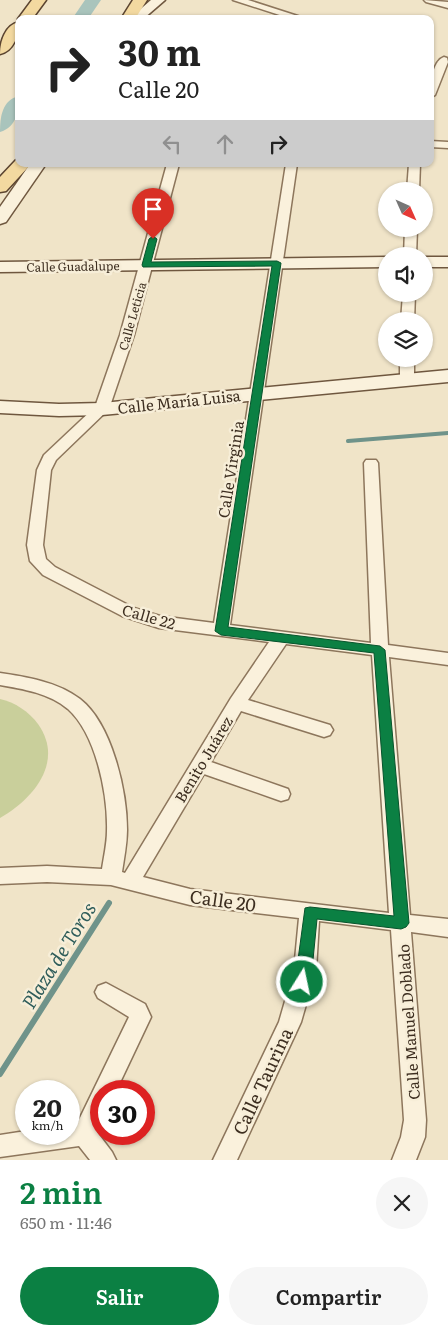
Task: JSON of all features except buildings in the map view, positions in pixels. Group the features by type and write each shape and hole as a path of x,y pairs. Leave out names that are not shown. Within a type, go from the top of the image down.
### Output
{"main road":[{"path":"28,15 40,0"},
{"path":"131,15 140,0"},
{"path":"0,50 15,31"},
{"path":"0,187 19,167"}],"street":[{"path":"140,15 159,0"},
{"path":"238,0 289,15"},
{"path":"429,0 448,5"},
{"path":"434,84 443,60"},
{"path":"434,144 448,145"},
{"path":"0,219 36,167"},
{"name":"Calle Leticia","path":"102,409 128,335 172,167"},
{"name":"Calle Virginia","path":"221,631 292,167"},
{"path":"413,182 414,167"},
{"name":"Calle Guadalupe","path":"0,267 378,262"},
{"path":"433,262 448,262"},
{"path":"407,367 407,379"},
{"name":"Calle María Luisa","path":"0,407 59,410 102,409 448,376"},
{"name":"Calle 22","path":"102,409 49,458 44,470 35,545 38,561 49,572 128,612 159,622 448,659"},
{"name":"Calle Manuel Doblado","path":"371,463 380,650 415,1120 413,1137 404,1160"},
{"name":"Benito Juárez","path":"121,879 281,638"},
{"path":"0,679 25,683 63,697 81,710 97,734 110,781 117,824 121,879"},
{"path":"237,703 324,730"},
{"path":"199,764 281,794"},
{"name":"Calle 20","path":"0,876 47,874 121,879 190,897 448,928"},
{"name":"Calle Taurina","path":"225,1160 290,1022 305,970 310,912"},
{"path":"106,992 138,1011 140,1016 110,1080"},
{"path":"84,1134 90,1122"},
{"path":"0,1146 84,1134"},
{"path":"84,1134 104,1160"}],"green space":[{"path":"0,699 16,705 38,724 45,738 48,752 47,765 42,778 34,790 24,801 0,818"}],"waterway":[{"path":"83,15 93,0"},
{"path":"0,126 15,106"},
{"name":"Plaza de Toros","path":"348,441 448,433"},
{"name":"Plaza de Toros","path":"0,1074 109,903"}],"route":[{"path":"153,239 146,265 277,263 221,631 380,650 401,923 310,912 305,970 302,982"}]}
